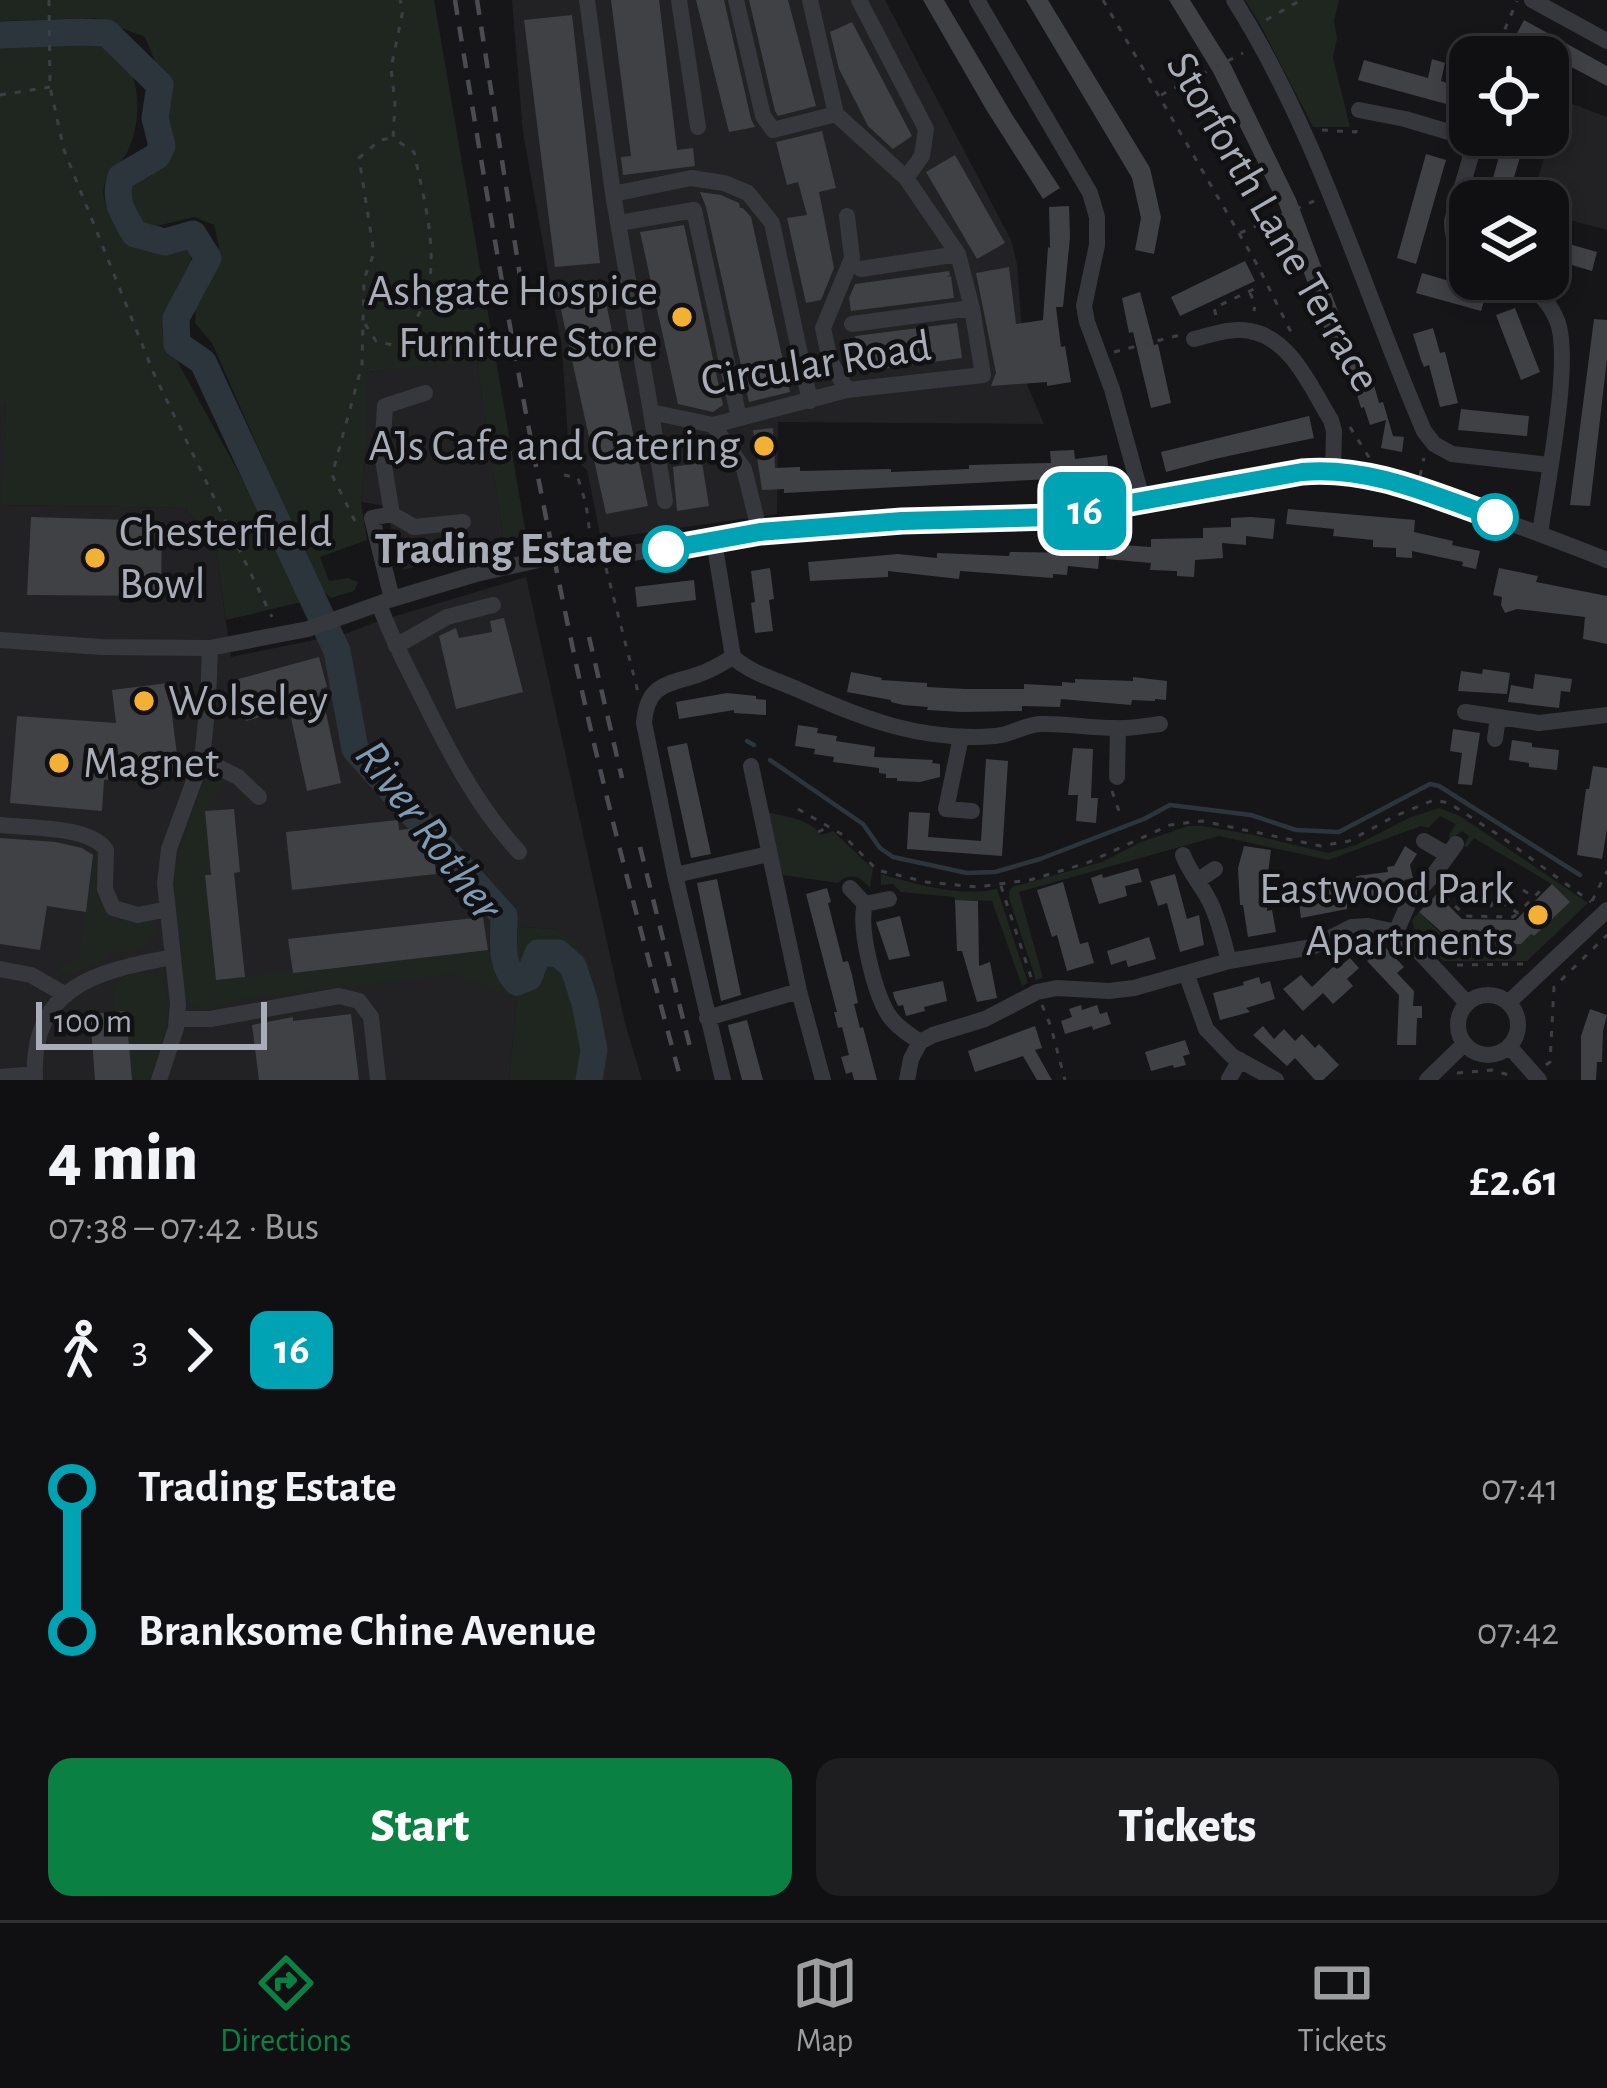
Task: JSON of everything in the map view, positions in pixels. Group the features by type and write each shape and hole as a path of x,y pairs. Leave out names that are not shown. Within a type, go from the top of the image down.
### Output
{"street":[{"name":"Circular Road","path":"587,0 613,194 651,412 712,425 847,391 983,375 958,254 906,178 836,114"},
{"path":"679,0 698,127"},
{"path":"736,0 763,116 772,130 836,114 810,0"},
{"path":"859,0 926,129 922,156 906,178"},
{"path":"976,0 1090,193 1097,217 1097,245 1084,306 1143,502"},
{"name":"Storforth Lane Terrace","path":"1234,0 1302,130 1424,431"},
{"path":"1532,0 1607,41"},
{"path":"1359,110 1449,130"},
{"path":"613,194 691,178 748,193 772,224 810,401"},
{"path":"619,224 694,210 739,418"},
{"path":"847,216 852,258 824,328 830,361 847,391"},
{"path":"861,269 958,254"},
{"path":"1540,534 1564,355 1558,320 1546,300"},
{"path":"853,324 972,308"},
{"path":"1194,339 1218,324 1270,337 1288,352 1331,420 1333,469"},
{"path":"392,514 382,453 385,406 425,393"},
{"path":"651,412 665,501"},
{"path":"712,425 744,469 760,532"},
{"path":"1424,431 1434,444 1452,454 1549,465"},
{"path":"1424,431 1424,458"},
{"path":"0,640 210,648 308,629 514,564 566,555 632,554 760,532 902,521 1052,517 1333,469 1383,479 1607,560"},
{"path":"463,521 415,527 392,514 372,518 396,646 454,764 519,851"},
{"path":"714,541 733,657 760,675 841,710 908,732 961,737 1008,735 1031,724 1118,728 1160,724"},
{"path":"396,646 447,617 493,605"},
{"path":"159,1080 177,1019 165,884 170,849 202,759 210,648"},
{"path":"723,1080 644,723 645,706 653,693 733,657"},
{"path":"1465,712 1539,723 1607,716"},
{"path":"1495,739 1498,717"},
{"path":"1117,777 1118,728"},
{"path":"961,737 946,809 972,811"},
{"path":"202,759 238,777 259,797"},
{"path":"751,766 823,1080"},
{"path":"0,825 96,839 106,850 104,889 113,908 138,915 168,909"},
{"path":"1396,932 1410,900 1452,849 1424,841"},
{"path":"675,875 769,854"},
{"path":"1183,855 1217,918 1229,961"},
{"path":"1197,881 1215,869"},
{"path":"850,888 866,904"},
{"path":"866,904 889,898"},
{"path":"866,904 863,927 884,1007 901,1029 920,1042"},
{"path":"1508,1003 1602,908"},
{"path":"907,1080 920,1042 985,1019 1037,992 1120,990 1229,961 1312,946 1352,928 1396,932 1467,1003"},
{"path":"0,1077 35,1077 38,1035 47,1014 96,974 173,957"},
{"path":"0,969 31,975 66,995"},
{"path":"1186,973 1206,1029 1232,1056 1276,1080"},
{"path":"707,1018 799,991"},
{"path":"1488,994 1508,1003 1518,1029 1509,1046 1492,1055 1464,1044 1457,1023 1467,1003 1488,994"},
{"path":"177,1019 210,1018 339,996 359,1000 371,1017 378,1080"},
{"path":"1427,1080 1464,1044"},
{"path":"1509,1046 1531,1078"},
{"path":"1229,1079 1240,1060"}],"path":[{"path":"49,0 50,87 64,150 154,374 280,635"},
{"path":"393,138 392,68 403,10 400,0"},
{"name":"Storforth Lane Terrace","path":"1103,0 1297,344"},
{"path":"1159,96 1255,36 1301,0"},
{"path":"1502,36 1518,0"},
{"path":"0,95 50,87"},
{"path":"1302,130 1356,132 1359,110"},
{"path":"364,322 376,340 392,345 411,331 430,280 428,216 414,152 393,138 380,140 359,158 374,253 364,279 362,365 332,475 360,532 377,541"},
{"path":"1238,234 1330,194"},
{"path":"1218,324 1214,308 1252,290 1254,311"},
{"path":"1100,355 1182,335 1194,339"},
{"name":"Storforth Lane Terrace","path":"1348,422 1383,479"},
{"path":"564,475 578,478 645,706"},
{"path":"1117,777 1111,786 1121,817"},
{"path":"798,809 843,835 877,870 926,882 977,887 1030,880 1087,862 1170,825 1202,821 1321,846 1349,841 1433,800 1450,803 1602,908 1607,871"},
{"path":"818,832 830,826"},
{"path":"1434,874 1491,906 1496,899 1518,913"},
{"path":"1444,896 1466,916 1513,917 1544,887"},
{"path":"1523,890 1534,897"},
{"path":"1450,1077 1492,1070 1531,1078 1550,1062 1554,987 1607,935"},
{"path":"1431,965 1529,964 1534,960"}],"shaded area":[{"path":"0,0 434,0 526,534 504,543 477,362 367,372 361,502 367,540 320,557 329,581 348,578 358,582 354,591 331,598 320,588 212,343 195,323 196,304 219,247 214,225 194,217 153,227 140,223 131,202 131,186 164,162 165,86 145,37 95,18 0,21"},
{"path":"512,0 885,0 1011,240 1026,382 1044,424 778,422 777,514 601,539 587,470 569,454 562,349 523,133"},
{"path":"1245,0 1339,0 1333,58 1350,127 1313,127"},
{"path":"94,42 114,50 132,75 136,126 125,156 106,181 105,201 116,225 134,241 189,246 190,264 174,296 165,339 239,473 302,602 226,620 215,543 185,508 1,505 6,402 0,401 0,44"},
{"path":"1569,103 1607,117 1607,230 1569,220 1569,180 1537,180 1545,156 1569,156"},
{"path":"477,361 504,543 403,570 385,506 361,502 366,372"},
{"path":"0,401 6,401 2,505 185,508 215,543 231,657 324,638 366,774 470,885 493,919 490,968 517,998 509,1080 0,1080"},
{"path":"526,577 625,1023 642,1080 599,1080 603,1069 556,929 522,927 361,747 340,636"},
{"path":"205,780 225,780 205,812 216,980 488,950 490,960 493,919 515,918 522,927 556,929 576,944 606,1028 599,1080 509,1080 517,998 453,974 235,1000 208,1011 189,1005 171,881"},
{"path":"1439,808 1460,816 1588,903 1527,961 1443,961 1414,929 1412,920 1419,912 1443,936 1521,944 1569,902 1552,884 1474,838 1464,846 1469,836 1462,831 1450,840 1456,824 1440,816 1428,828 1421,826 1328,860 1219,836 1019,892 1043,978 1036,980 1009,898 1012,887 1102,862 1188,826 1254,835 1328,853"},
{"path":"766,812 804,822 821,835 833,831 873,869 870,888 855,877 838,883 783,875"},
{"path":"96,849 102,859 99,886 113,921 145,913 152,915 157,930 142,948 107,953 106,959 77,973 62,973 57,967 79,959"},
{"path":"881,874 953,891 997,889 1028,983 1022,986 992,901 901,892 893,884 881,885"},
{"path":"136,973 162,977 168,1003 150,1080 132,1080 126,1012 115,1012 114,991 119,982"}],"building":[{"path":"611,0 659,0 677,150 693,148 695,166 623,175 621,157 631,156"},
{"path":"696,0 724,0 755,127 729,132"},
{"path":"749,0 788,0 816,106 778,116"},
{"path":"923,0 944,0 1060,188 1043,199"},
{"path":"1026,0 1048,0 1150,168 1161,217 1154,254 1135,250 1141,218 1132,178"},
{"path":"1169,0 1190,0 1231,65 1296,199 1357,362 1362,360 1379,403 1383,402 1393,436 1404,437 1402,452 1381,448 1386,420 1370,425 1342,359 1336,361 1280,207 1213,72"},
{"path":"572,15 600,263 555,267 524,20"},
{"path":"1524,20 1553,36 1516,36"},
{"path":"852,22 912,136 893,149 868,126 839,69 830,32"},
{"path":"1569,45 1607,66 1607,86 1569,66"},
{"path":"1432,59 1445,63 1441,81 1449,83 1449,105 1358,80 1364,60 1428,78"},
{"path":"822,131 836,188 819,192 834,268 821,300 806,303 787,218 807,215 798,182 787,185 776,142"},
{"path":"1426,154 1446,160 1416,264 1397,258"},
{"path":"955,155 1005,243 977,259 926,172"},
{"path":"1499,156 1520,156 1513,180 1492,180"},
{"path":"700,192 739,203 751,217 790,392 749,402"},
{"path":"1069,206 1063,307 1056,307 1071,382 991,386 996,373 976,273 1009,267 1016,324 1043,320 1049,207"},
{"name":"Ashgate Hospice Furniture Store","path":"684,225 723,405 713,412 678,404 640,232"},
{"path":"1569,244 1597,252 1592,271 1569,264"},
{"path":"1245,261 1255,281 1180,316 1171,297"},
{"path":"949,271 946,277 951,276 954,298 851,311 849,298 855,284"},
{"path":"1422,273 1449,281 1449,300 1484,300 1481,311 1416,293"},
{"path":"602,283 648,506 606,514 557,292"},
{"path":"1140,292 1171,403 1151,408 1122,298"},
{"path":"1515,308 1540,372 1521,380 1496,315"},
{"path":"1594,319 1607,320 1607,359 1590,506 1570,505"},
{"path":"957,323 962,358 860,372 855,336"},
{"path":"1433,328 1440,353 1445,352 1458,403 1440,407 1429,365 1424,367 1413,334"},
{"path":"1461,409 1529,416 1527,436 1458,430"},
{"path":"1309,416 1314,438 1166,472 1161,452"},
{"path":"773,428 775,468 969,469 969,465 1051,463 1050,451 1074,450 1075,459 1107,455 1109,476 784,493 784,489 762,490 753,430"},
{"path":"702,462 709,506 677,511 673,467"},
{"path":"1288,509 1415,520 1414,532 1480,551 1476,569 1412,551 1412,558 1396,557 1396,548 1373,547 1373,540 1333,536 1334,529 1286,524"},
{"name":"Chesterfield Bowl","path":"31,517 162,521 161,596 27,595"},
{"path":"1231,518 1275,519 1273,539 1246,536 1246,545 1222,543 1223,558 1195,560 1194,577 1150,570 1151,563 1106,559 1107,544 1151,547 1151,539 1203,538 1203,528 1231,527"},
{"path":"1076,548 1100,550 1098,569 1068,566 1067,575 1053,574 1053,578 960,571 959,579 888,571 888,577 810,581 808,562 898,554 937,558 937,553 1076,553"},
{"path":"770,568 773,631 755,633 751,571"},
{"path":"1499,568 1538,576 1536,582 1607,596 1607,644 1583,639 1585,617 1517,609 1505,613 1502,597 1493,595"},
{"path":"694,580 696,600 637,607 635,587"},
{"path":"504,618 523,692 456,709 439,636 456,628 459,638 492,632 490,621"},
{"path":"319,657 341,783 307,791 289,709 246,721 235,680"},
{"path":"1483,669 1510,673 1507,694 1458,691 1461,671 1482,674"},
{"path":"851,672 881,680 927,683 927,687 965,689 1024,689 1024,684 1062,686 1075,679 1133,681 1133,677 1167,681 1166,700 1132,700 1131,705 1061,699 1060,707 1022,706 1022,711 927,710 847,692"},
{"path":"1535,674 1572,679 1570,692 1561,691 1559,708 1508,702 1511,685 1533,689"},
{"path":"168,683 179,771 104,780 102,811 10,803 17,716 116,723 112,690"},
{"path":"727,693 766,700 766,715 734,710 679,719 676,702"},
{"path":"798,725 837,736 836,741 875,747 874,757 933,760 940,764 940,777 897,781 879,773 879,768 833,762 834,757 814,754 815,749 795,746"},
{"path":"1453,729 1480,733 1472,785 1458,784 1462,753 1450,751"},
{"path":"1512,740 1559,750 1557,770 1509,760"},
{"path":"687,743 711,854 691,858 667,747"},
{"path":"1073,748 1093,749 1091,798 1098,798 1096,823 1076,821 1078,795 1068,795"},
{"path":"986,759 1008,761 1002,856 907,849 909,812 930,813 928,837 981,841"},
{"path":"1593,766 1607,768 1602,859 1577,855"},
{"path":"234,809 240,872 234,873 245,977 216,980 205,875 211,875 205,811"},
{"path":"398,820 399,830 418,828 420,850 433,848 436,874 292,890 286,832"},
{"path":"0,838 56,842 93,855 86,912 47,906 40,950 0,944"},
{"path":"1244,846 1271,850 1267,911 1272,910 1276,932 1248,937 1238,868"},
{"path":"1405,846 1417,854 1410,865 1413,878 1387,886 1388,896 1301,918 1297,890 1357,882 1356,876 1388,872"},
{"path":"1138,868 1142,882 1125,886 1127,896 1099,904 1091,878"},
{"path":"1175,874 1187,919 1199,915 1204,945 1180,952 1167,903 1158,906 1150,881"},
{"path":"717,879 741,995 721,1001 697,883"},
{"path":"1063,882 1080,944 1088,942 1094,963 1067,971 1037,890"},
{"name":"Eastwood Park Apartments","path":"1552,884 1570,902 1521,944 1455,944 1419,912 1437,894 1462,919 1516,920"},
{"path":"827,888 877,1080 854,1080 852,1072 846,1074 841,1057 849,1055 842,1027 838,1028 806,894"},
{"path":"955,900 978,901 979,966 990,962 997,998 977,1002 962,951 957,951"},
{"path":"900,916 910,956 889,960 876,922"},
{"path":"483,917 488,950 293,973 288,939"},
{"path":"1149,937 1156,959 1128,967 1126,960 1111,965 1107,951"},
{"path":"1384,946 1404,967 1397,973 1414,991 1413,1006 1422,1006 1416,1045 1397,1045 1399,995 1367,961"},
{"path":"1350,958 1359,968 1347,979 1353,986 1333,1004 1323,993 1303,1011 1283,989 1301,975 1312,987"},
{"path":"1259,977 1261,984 1270,981 1275,999 1220,1020 1213,993"},
{"path":"943,981 947,1001 924,1007 925,1011 906,1016 894,997 893,992"},
{"path":"1081,1005 1082,1010 1097,1005 1100,1014 1107,1012 1111,1024 1065,1034 1061,1021 1072,1017 1069,1009"},
{"path":"1590,1009 1607,1015 1602,1062 1597,1062 1596,1080 1581,1080 1581,1036"},
{"path":"126,1011 132,1080 95,1080 90,1014"},
{"path":"351,1014 359,1080 259,1080 252,1025"},
{"path":"747,1020 763,1080 742,1080 728,1025"},
{"path":"1035,1026 1042,1048 1035,1050 1052,1080 1037,1080 1023,1056 975,1072 968,1051"},
{"path":"1263,1026 1274,1039 1284,1029 1295,1041 1302,1034 1339,1065 1323,1080 1315,1080 1295,1058 1287,1066 1253,1035"},
{"path":"1185,1040 1190,1054 1183,1056 1186,1065 1151,1071 1145,1052"}],"waterway":[{"name":"River Rother","path":"0,35 107,33 160,85 155,118 162,146 157,156 121,177 118,193 135,234 165,242 193,234 208,258 176,318 177,344 203,362 337,651 355,749 504,916 505,960 517,982 529,977 538,953 558,953 573,966 594,1050 589,1080"},
{"path":"747,741 754,745"},
{"path":"770,760 863,824 893,857 967,873 995,872 1040,859 1170,805 1251,815 1296,830 1339,832 1430,784 1580,875"}],"railway":[{"path":"455,0 564,605 605,788 681,1080"},
{"path":"477,0 525,308"},
{"path":"589,637 622,778"},
{"path":"640,847 691,1051"}],"bus line":[{"name":"16","path":"666,549 760,532 902,521 1052,517 1333,469 1417,489 1495,517"}],"place":[{"name":"Ashgate Hospice Furniture Store","path":"682,317"},
{"name":"AJs Cafe and Catering","path":"764,446"},
{"name":"Trading Estate","path":"666,549"},
{"name":"Chesterfield Bowl","path":"95,558"},
{"name":"Wolseley","path":"144,701"},
{"name":"Magnet","path":"59,763"},
{"name":"Eastwood Park Apartments","path":"1538,915"}]}
